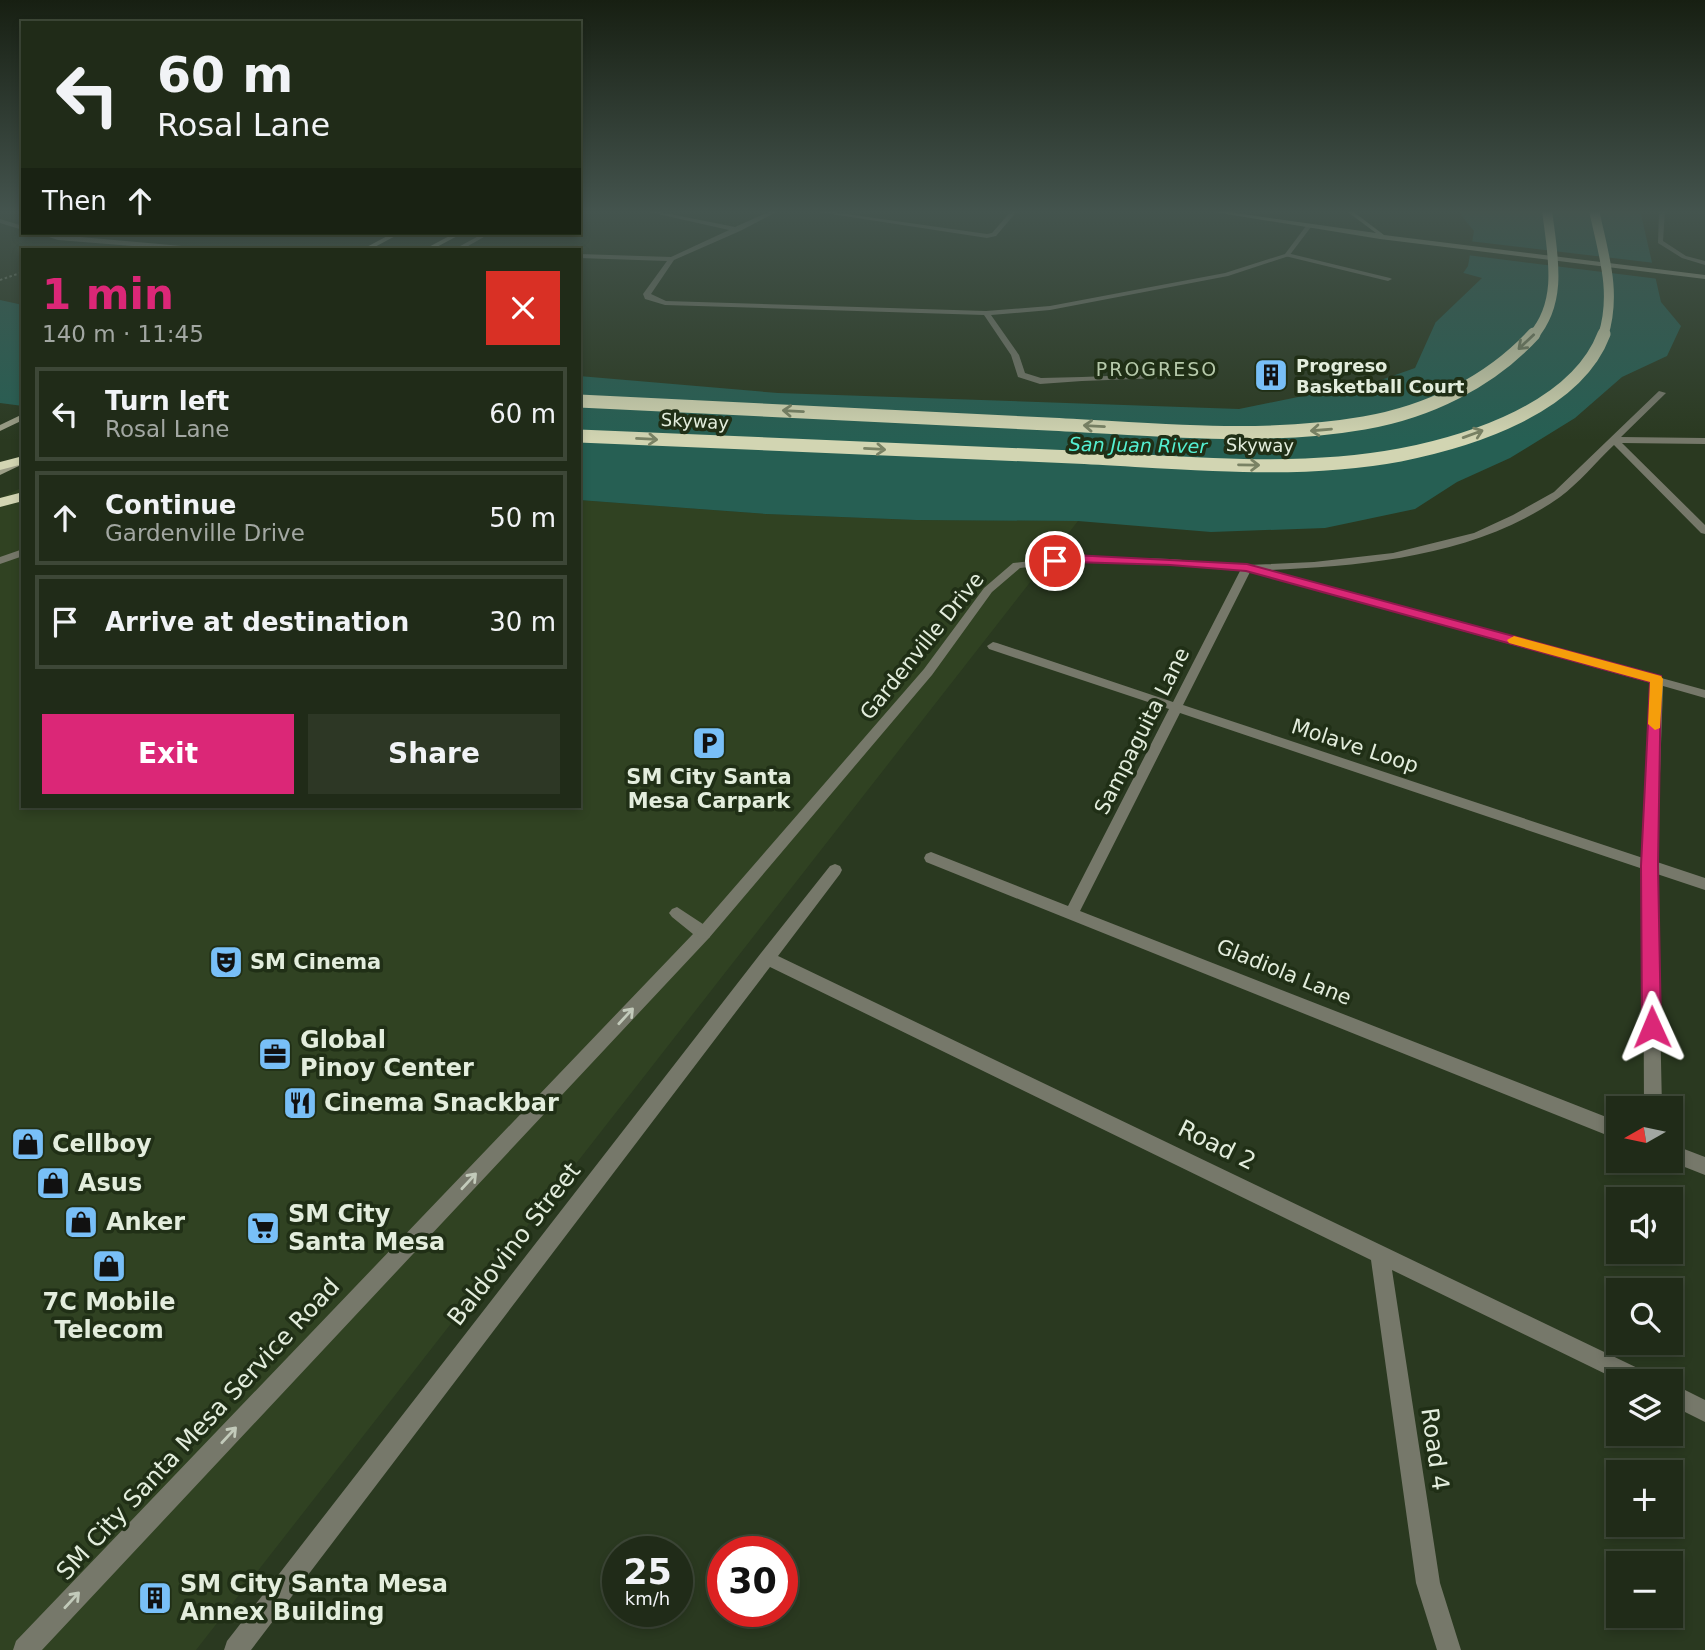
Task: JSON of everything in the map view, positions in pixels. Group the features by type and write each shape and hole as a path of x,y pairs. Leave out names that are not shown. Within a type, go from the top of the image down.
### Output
{"highway":[{"name":"Skyway","path":"581,401 1202,431 1298,432 1369,424 1427,405 1499,367 1534,336 1548,312 1555,287"},
{"name":"Skyway","path":"581,436 1246,465 1373,459 1411,453 1474,434 1543,402 1588,367 1599,347 1611,299 1609,287"},
{"path":"0,466 21,461"},
{"path":"0,503 21,497"}],"main road":[{"path":"0,428 21,418"},
{"path":"0,472 21,461"}],"street":[{"path":"652,287 647,294 651,300 665,303 986,313 1083,303 1165,287"},
{"path":"986,313 1015,355 1021,375 1040,381 1184,375"},
{"name":"Gardenville Drive","path":"704,933 928,672 988,590 1017,565 1073,559 1247,568 1314,565 1393,556 1478,535 1517,517 1556,494 1662,393"},
{"path":"1614,440 1705,441"},
{"path":"1614,440 1705,531"},
{"path":"0,561 21,553"},
{"path":"1247,568 1705,694"},
{"name":"Sampaguita Lane","path":"1072,912 1247,568"},
{"name":"Molave Loop","path":"993,646 1705,884"},
{"path":"1653,1096 1650,866 1657,679"},
{"name":"Gladiola Lane","path":"931,858 1606,1126"},
{"name":"Baldovino Street","path":"236,1650 835,870"},
{"path":"677,913 704,933"},
{"name":"SM City Santa Mesa Service Road","path":"25,1650 704,933"},
{"name":"Road 2","path":"767,958 1618,1369"},
{"path":"1684,1158 1705,1166"},
{"name":"Road 4","path":"1380,1253 1428,1583 1448,1650"},
{"path":"1683,1400 1705,1411"}],"shaded area":[{"name":"SM City Santa Mesa","path":"21,488 21,808 581,808 581,500 766,514 916,520 1078,521 196,1650 0,1650 0,498"}],"water":[{"name":"San Juan River","path":"1454,287 1658,287 1661,302 1681,326 1667,356 1622,377 1575,418 1510,458 1457,482 1415,509 1325,528 1211,532 1078,521 916,520 766,514 581,500 581,376 778,393 1239,409 1381,380 1415,368"},
{"path":"0,300 21,305 21,406 0,403"}],"pier":[{"path":"1450,287 1473,287 1436,322 1432,321"}],"slow traffic":[{"path":"1514,640 1657,679 1655,724"}],"place":[{"name":"Progreso Basketball Court","path":"1271,375"},
{"name":"SM City Santa Mesa Carpark","path":"709,743"},
{"name":"SM Cinema","path":"226,962"},
{"name":"Global Pinoy Center","path":"275,1054"},
{"name":"Cinema Snackbar","path":"300,1103"},
{"name":"Cellboy","path":"28,1144"},
{"name":"Asus","path":"53,1183"},
{"name":"Anker","path":"81,1222"},
{"name":"SM City Santa Mesa","path":"263,1228"},
{"name":"7C Mobile Telecom","path":"109,1266"},
{"name":"SM City Santa Mesa Annex Building","path":"155,1598"}],"district":[{"name":"PROGRESO","path":"1157,369"}],"route":[{"path":"1055,561 1073,559 1170,562 1247,568 1657,679 1650,866 1652,1027"}]}
